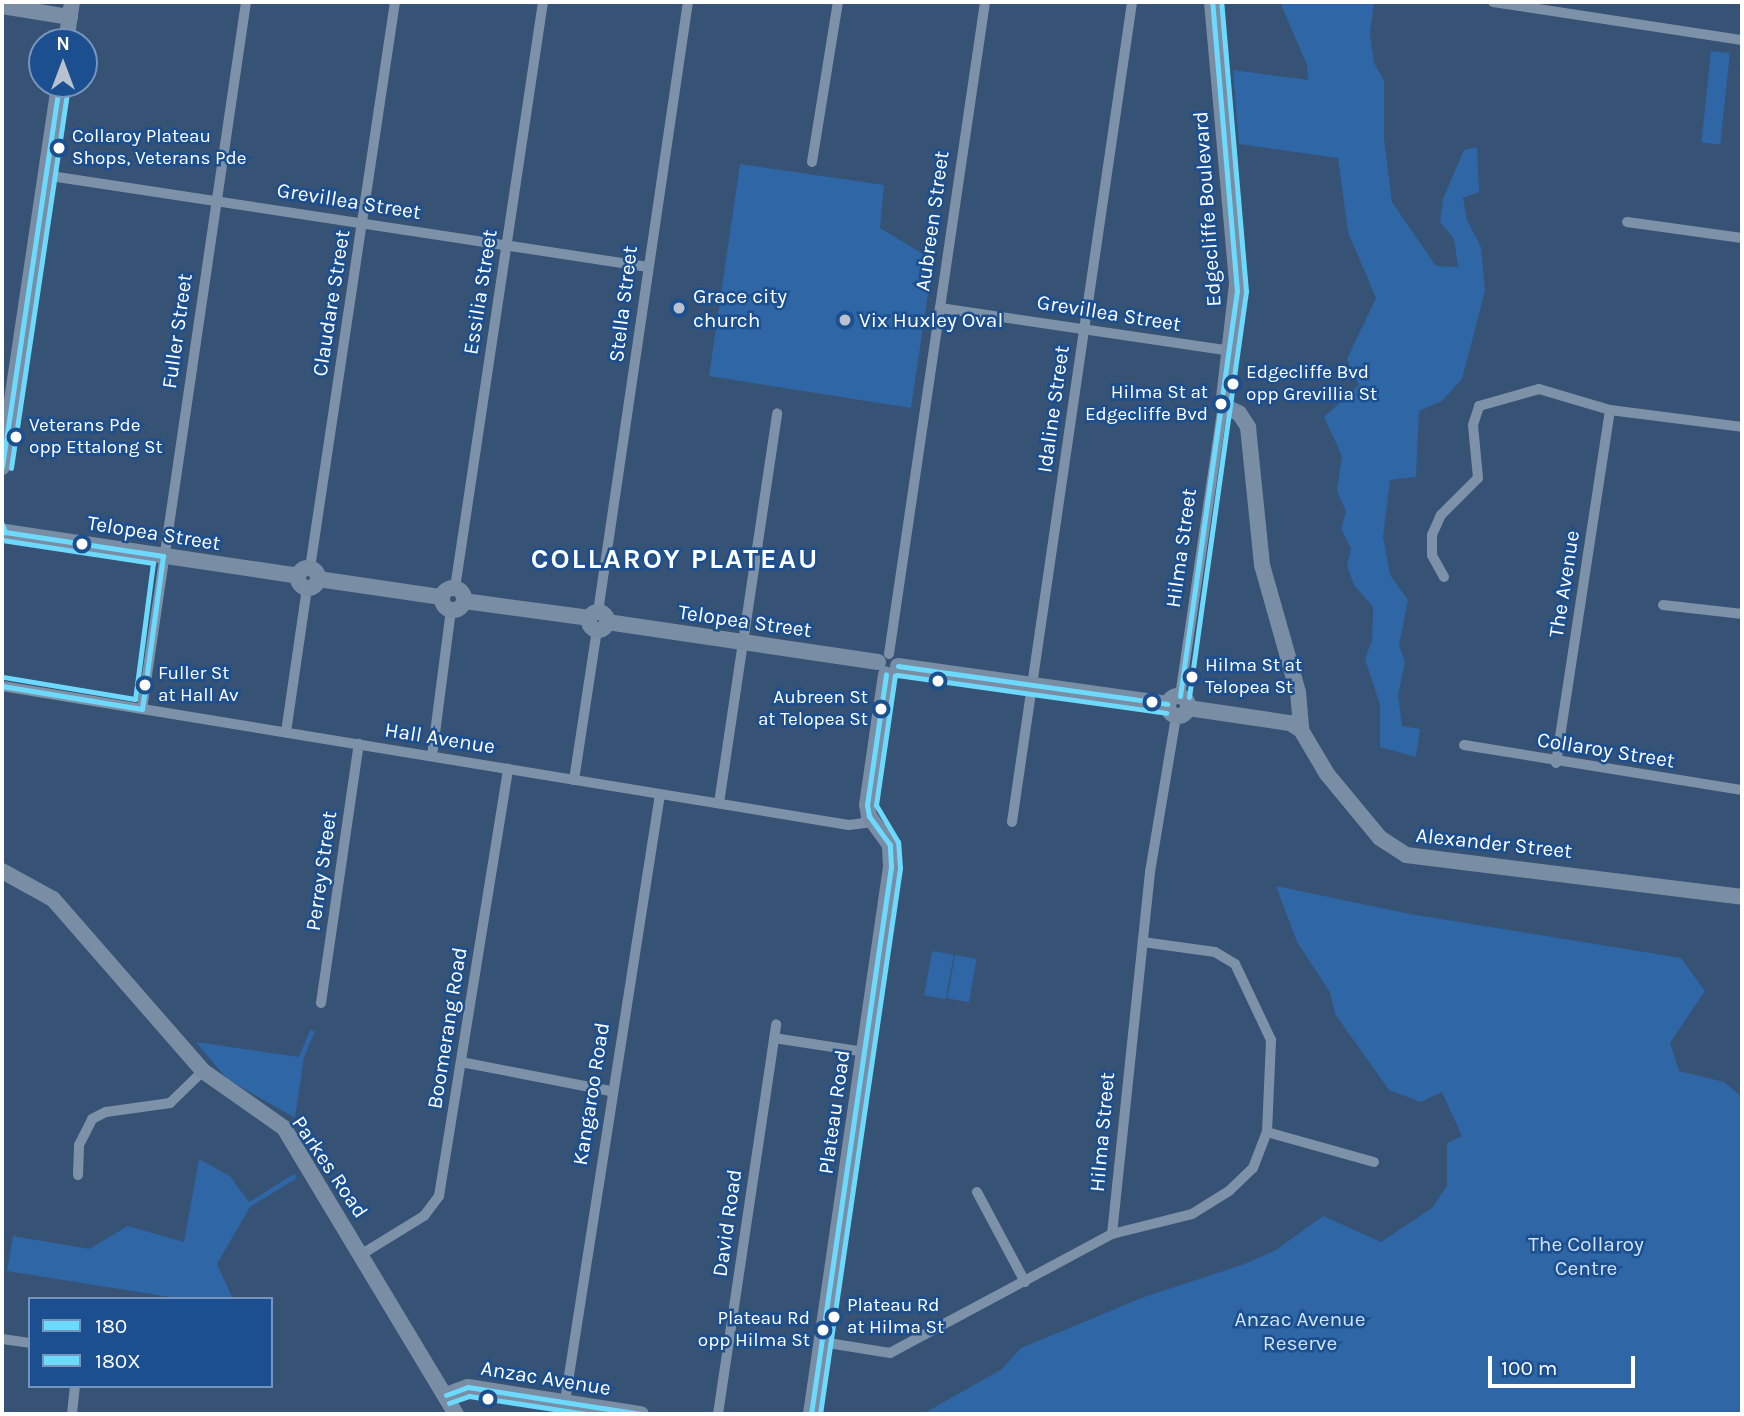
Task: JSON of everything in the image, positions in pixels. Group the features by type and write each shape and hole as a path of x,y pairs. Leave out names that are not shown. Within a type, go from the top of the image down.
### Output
{"street":[{"name":"Fuller Street","path":"142,709 246,2"},
{"name":"Claudare Street","path":"286,732 395,2"},
{"name":"Essilia Street","path":"432,756 543,2"},
{"name":"Stella Street","path":"574,780 688,2"},
{"path":"812,162 838,2"},
{"name":"Aubreen Street","path":"873,822 867,805 985,2"},
{"name":"Idaline Street","path":"1012,821 1132,2"},
{"name":"Edgecliffe Boulevard","path":"1212,2 1237,284 1223,406"},
{"path":"1493,2 1742,40"},
{"path":"2,6 71,9 68,28"},
{"path":"2,459 57,98"},
{"name":"Grevillea Street","path":"44,175 648,267"},
{"path":"1627,222 1742,238"},
{"name":"Grevillea Street","path":"940,307 1230,351"},
{"path":"1444,577 1432,555 1432,535 1441,515 1478,478 1473,425 1479,406 1539,389 1611,410 1742,427"},
{"path":"1223,406 1240,413 1248,427 1262,565 1298,692 1301,730"},
{"name":"Hilma Street","path":"1112,1234 1143,942 1223,406"},
{"name":"The Avenue","path":"1556,763 1611,410"},
{"path":"719,803 777,413"},
{"name":"Telopea Street","path":"3,531 1290,723 1301,730"},
{"path":"1663,605 1742,614"},
{"name":"Hall Avenue","path":"2,686 849,825 873,822"},
{"name":"Alexander Street","path":"1301,730 1327,774 1392,850 1742,897"},
{"name":"Perrey Street","path":"321,1003 359,744"},
{"name":"Collaroy Street","path":"1464,745 1556,763 1742,790"},
{"name":"Boomerang Road","path":"362,1254 424,1216 439,1196 508,769"},
{"name":"Kangaroo Road","path":"565,1401 610,1091 660,794"},
{"name":"Plateau Road","path":"810,1414 892,859 890,845 873,822"},
{"name":"Parkes Road","path":"2,871 65,911 203,1071 284,1129 362,1254 456,1414"},
{"path":"822,1342 890,1353 1112,1234 1192,1214 1229,1191 1253,1168 1267,1132 1270,1040 1235,964 1215,952 1143,942"},
{"name":"David Road","path":"718,1414 776,1024"},
{"path":"774,1038 864,1052"},
{"path":"461,1062 610,1091"},
{"path":"78,1175 79,1145 92,1119 106,1112 170,1103 203,1071"},
{"path":"1267,1132 1374,1162"},
{"path":"977,1192 1025,1282"},
{"path":"2,1339 28,1343"},
{"name":"Anzac Avenue","path":"446,1395 468,1387 642,1414"},
{"path":"72,1414 75,1388"}],"green space":[{"path":"1280,2 1374,2 1370,33 1374,63 1384,81 1384,138 1392,202 1436,266 1458,267 1454,239 1440,222 1443,199 1464,150 1477,147 1479,192 1463,198 1467,220 1481,247 1485,291 1462,379 1442,401 1419,411 1416,477 1390,480 1383,537 1390,575 1408,600 1399,645 1405,662 1398,695 1402,726 1420,729 1416,757 1380,747 1380,705 1365,659 1372,640 1373,607 1354,585 1347,566 1351,548 1341,529 1346,512 1337,490 1342,456 1324,417 1359,385 1347,359 1376,298 1348,232 1338,158 1239,144 1233,70 1308,80 1307,65"},
{"path":"1711,51 1730,53 1720,144 1701,142"},
{"path":"740,164 884,185 880,228 933,260 911,408 709,376"},
{"name":"The Collaroy Centre","path":"1276,886 1410,914 1681,958 1705,991 1670,1043 1679,1071 1724,1082 1742,1097 1742,1414 923,1414 1002,1369 1021,1348 1144,1297 1242,1265 1276,1250 1323,1216 1381,1242 1432,1208 1447,1186 1447,1143 1462,1136 1442,1092 1421,1102 1389,1090 1335,1014 1330,992 1297,942"},
{"path":"932,951 954,955 946,999 924,995"},
{"path":"955,955 977,959 969,1002 947,998"},
{"path":"310,1030 315,1031 304,1057 295,1118 227,1079 196,1042 299,1057"},
{"path":"199,1159 230,1176 249,1202 294,1174 297,1178 250,1207 217,1264 232,1297 170,1297 7,1271 13,1236 89,1249 128,1226 184,1242"}],"transit line":[{"name":"180","path":"1180,696 1237,291 1212,2"},
{"name":"180X","path":"1189,697 1246,291 1221,2"},
{"name":"180","path":"2,467 57,98"},
{"name":"180X","path":"11,468 66,98"},
{"name":"180","path":"2,524 5,532 163,556 142,709 2,686"},
{"name":"180X","path":"2,540 153,563 135,699 3,677"},
{"name":"180","path":"898,666 1167,704"},
{"name":"180","path":"811,1414 891,867 890,845 869,816 867,805 886,674"},
{"name":"180X","path":"820,1414 900,868 898,842 876,805 895,675"},
{"name":"180X","path":"897,675 1166,713"},
{"name":"180","path":"446,1395 468,1387 641,1414"},
{"name":"180X","path":"449,1403 469,1396 586,1414"}],"place":[{"name":"Collaroy Plateau Shops, Veterans Pde","path":"59,148"},
{"name":"Grace city church","path":"679,308"},
{"name":"Vix Huxley Oval","path":"845,320"},
{"name":"Edgecliffe Bvd opp Grevillia St","path":"1233,384"},
{"name":"Hilma St at Edgecliffe Bvd","path":"1221,404"},
{"name":"Veterans Pde opp Ettalong St","path":"16,437"},
{"name":"Hilma St at Telopea St","path":"1192,677"},
{"name":"Fuller St at Hall Av","path":"145,685"},
{"name":"Aubreen St at Telopea St","path":"881,709"},
{"name":"Plateau Rd at Hilma St","path":"834,1317"},
{"name":"Plateau Rd opp Hilma St","path":"823,1330"}],"district":[{"name":"COLLAROY PLATEAU","path":"675,559"}],"park label":[{"name":"Anzac Avenue Reserve","path":"1300,1331"}]}
